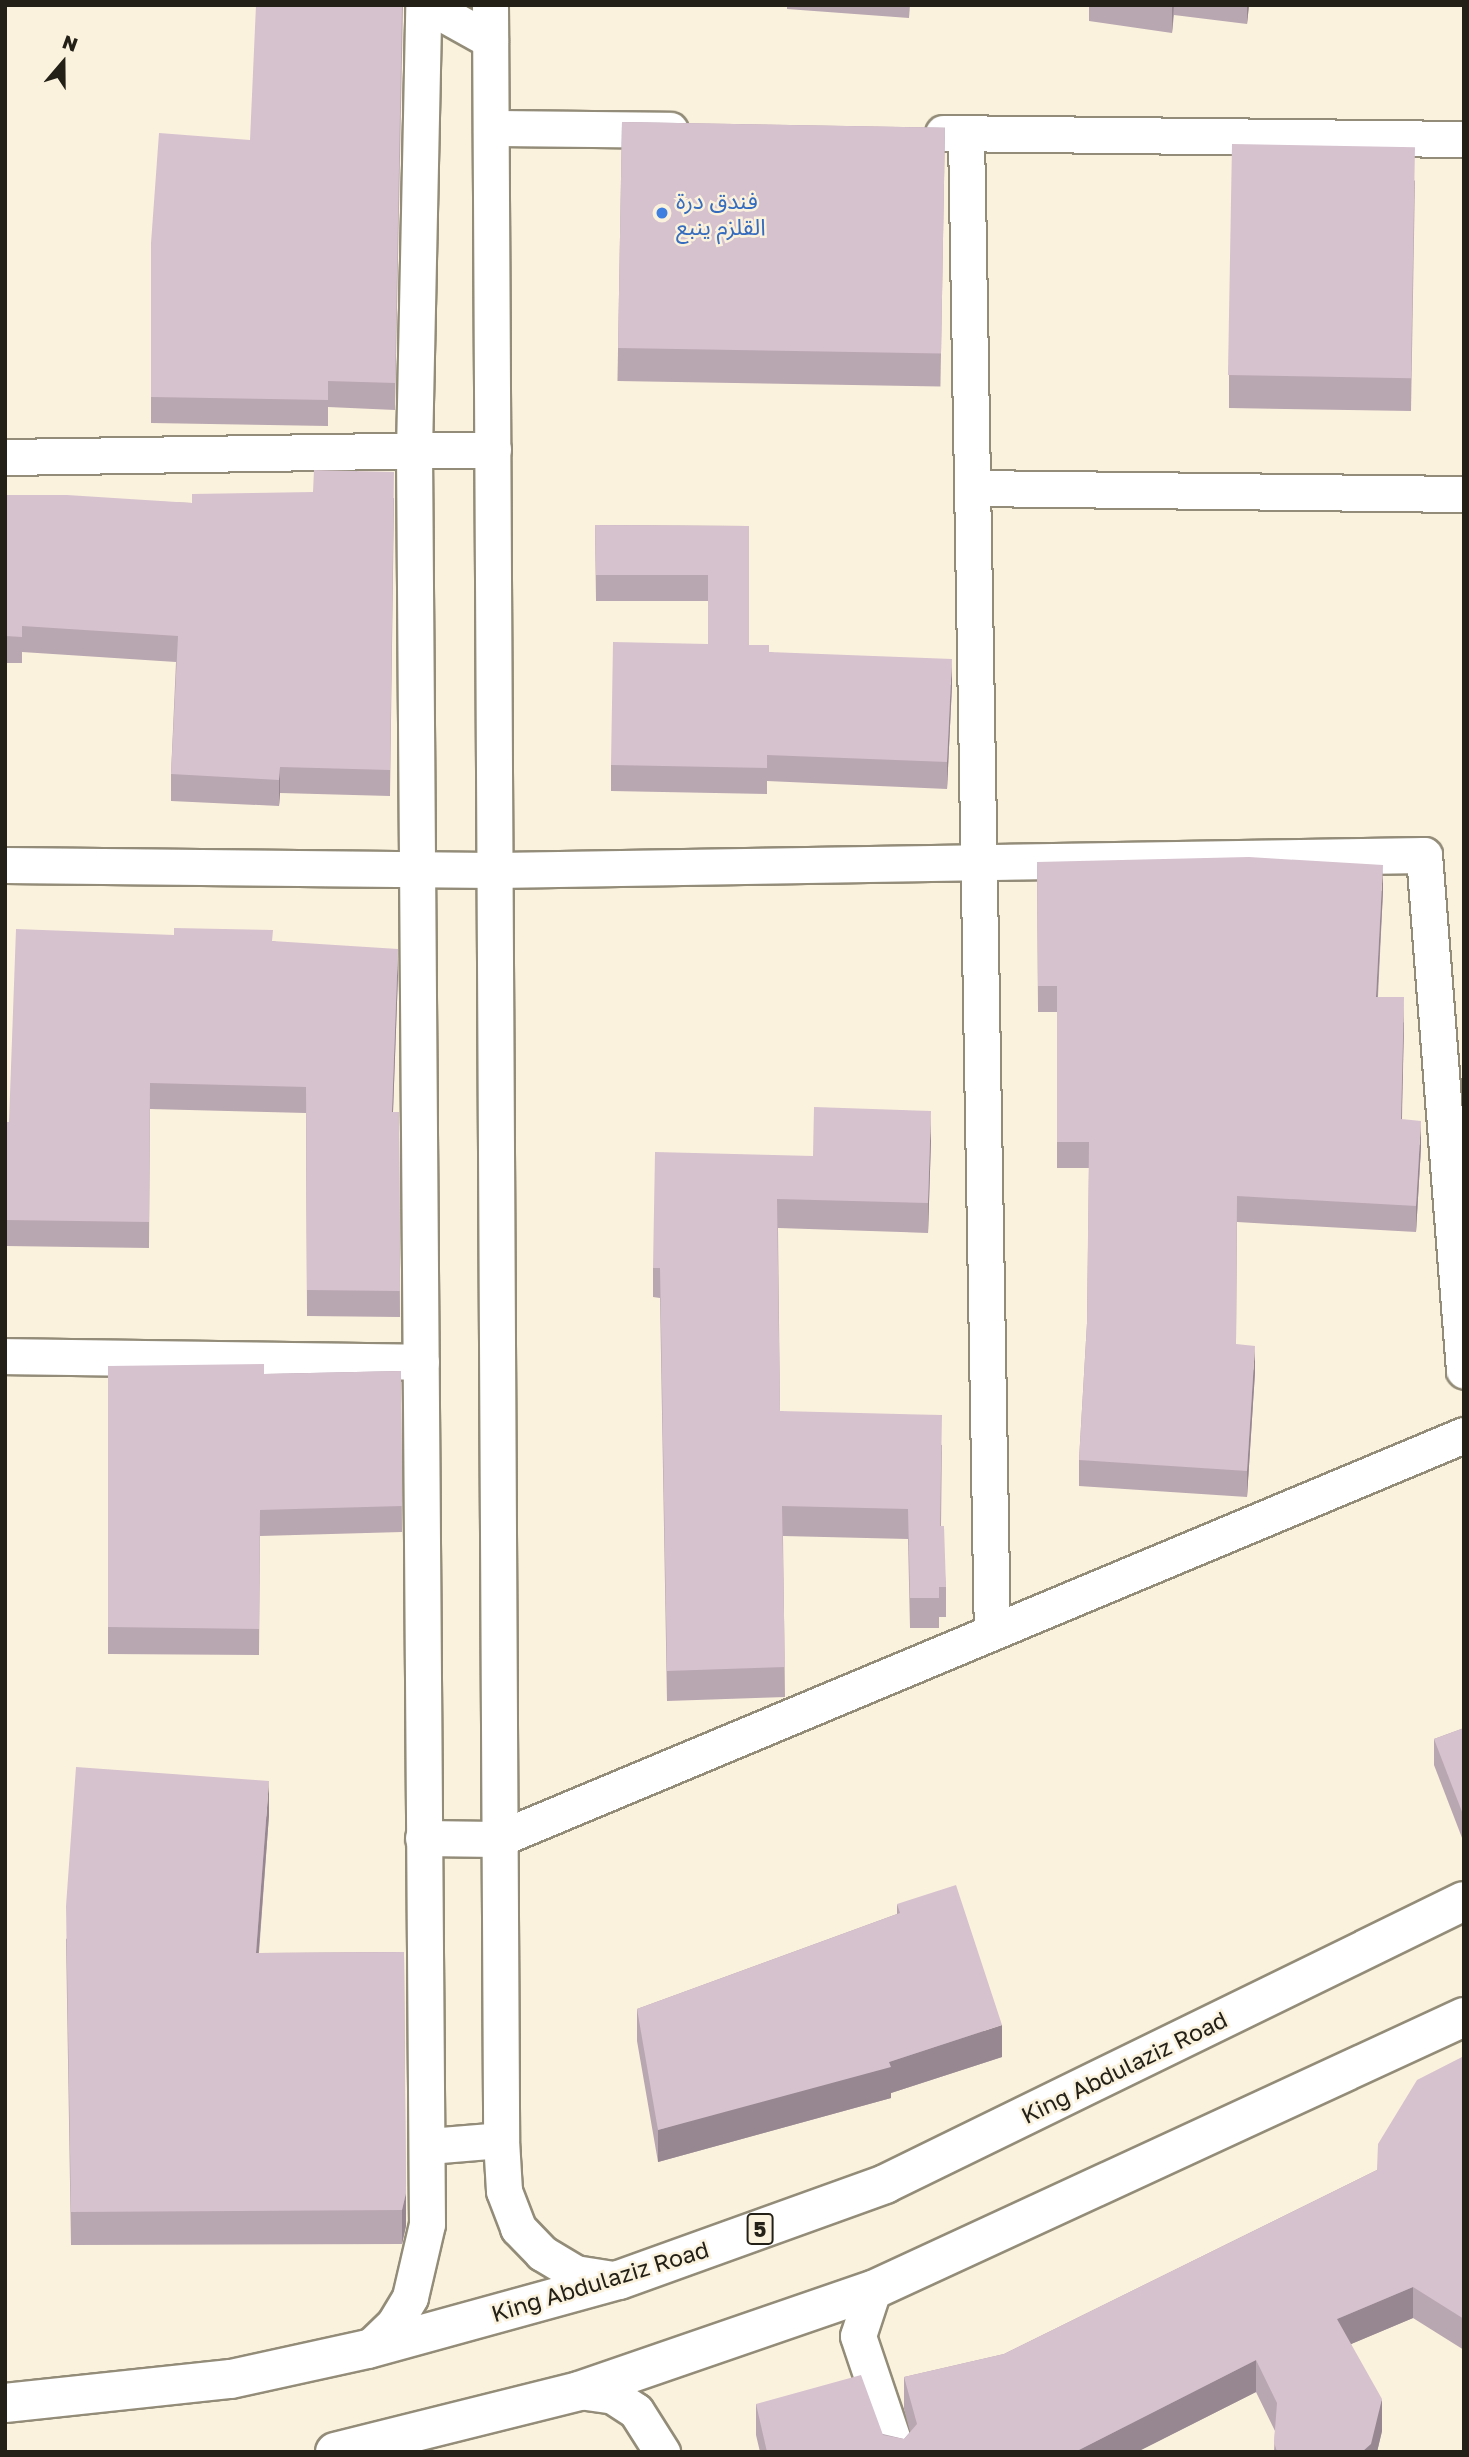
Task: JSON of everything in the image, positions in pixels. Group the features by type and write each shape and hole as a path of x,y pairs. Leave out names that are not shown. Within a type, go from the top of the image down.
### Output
{"highway":[{"name":"King Abdulaziz Road","path":"5,2403 231,2379 368,2349 619,2280 885,2184 1464,1901"},
{"path":"335,2452 579,2391 873,2290 1464,2017"}],"street":[{"path":"368,2349 394,2324 419,2269 427,2224 414,451 425,5 490,40"},
{"path":"490,5 501,2140 504,2191 518,2228 542,2253 575,2273 619,2280"},
{"path":"491,128 701,130"},
{"path":"910,133 1464,139"},
{"path":"966,134 992,1633"},
{"path":"5,457 493,449"},
{"path":"972,488 1464,494"},
{"path":"5,865 494,870 1424,855 1464,1370"},
{"path":"5,1356 421,1362"},
{"path":"423,1838 498,1839 1464,1435"},
{"path":"428,2146 501,2140"},
{"path":"873,2290 858,2336 897,2452"},
{"path":"579,2391 613,2396 636,2411 662,2452"}],"building":[{"path":"256,5 402,5 395,383 328,381 328,400 151,397 151,243 159,133 250,140"},
{"path":"622,122 945,128 941,354 618,348"},
{"path":"1232,144 1415,147 1411,378 1228,375"},
{"path":"314,470 394,472 390,770 280,767 279,780 171,774 178,636 22,626 22,637 5,636 5,495 67,495 192,503 192,494 313,492"},
{"path":"595,525 749,526 749,645 769,645 769,652 952,659 947,762 767,755 767,768 611,765 613,642 708,644 708,575 596,575"},
{"path":"1249,857 1383,865 1376,997 1404,997 1401,1119 1421,1121 1416,1206 1237,1196 1236,1344 1255,1346 1247,1471 1079,1460 1087,1323 1089,1142 1057,1142 1057,986 1038,986 1037,862"},
{"path":"174,928 273,930 272,941 398,949 392,1112 399,1112 400,1291 307,1290 306,1087 150,1083 149,1222 5,1220 5,1122 9,1122 16,929 174,935"},
{"path":"814,1107 931,1111 928,1203 777,1199 780,1411 942,1415 940,1526 944,1526 946,1587 939,1587 939,1598 910,1598 908,1509 782,1506 785,1667 667,1671 660,1268 653,1268 655,1152 813,1156"},
{"path":"264,1364 264,1374 401,1371 402,1506 260,1510 259,1629 108,1627 108,1366"},
{"path":"1464,1728 1464,1817 1434,1739"},
{"path":"76,1767 269,1781 256,1953 404,1952 406,2193 402,2210 71,2212 66,1906"},
{"path":"956,1885 1002,2025 889,2062 891,2067 658,2130 637,2009 900,1913 897,1904"},
{"path":"1464,2056 1464,2319 1413,2287 1337,2319 1382,2399 1371,2444 1362,2452 1277,2452 1274,2442 1277,2403 1256,2360 1075,2452 767,2452 756,2404 861,2375 883,2435 904,2439 917,2424 904,2377 1004,2354 1377,2170 1378,2144 1417,2080"}],"place":[{"name":"فندق درة القلزم ينبع","path":"662,213"}]}
